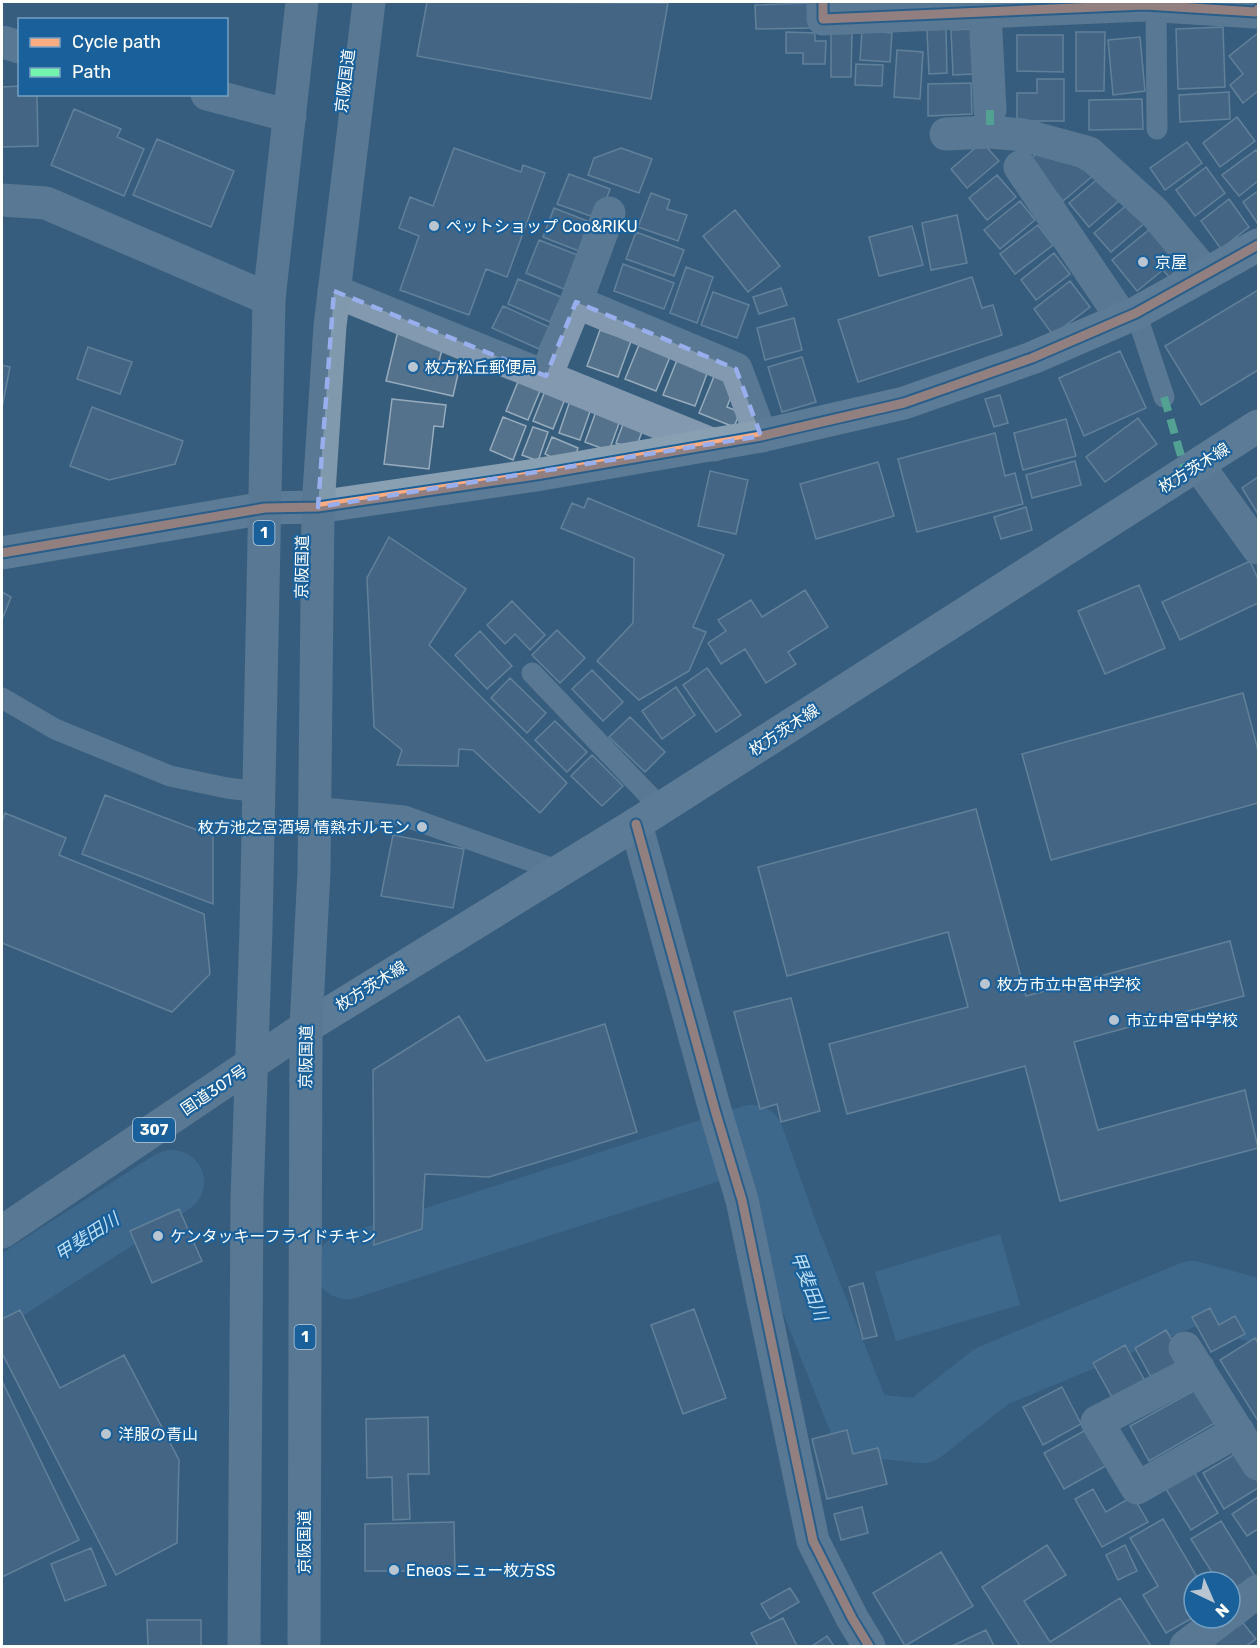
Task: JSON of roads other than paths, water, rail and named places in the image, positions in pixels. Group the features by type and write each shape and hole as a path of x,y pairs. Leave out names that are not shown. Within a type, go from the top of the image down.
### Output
{"highway":[{"name":"1","path":"244,1647 247,1211 259,792 269,299 303,2"},
{"name":"京阪国道","path":"304,1647 306,1027 314,871 318,507 330,326 369,2"},
{"name":"国道307号","path":"2,1232 306,1027"}],"street":[{"path":"823,2 823,19 1148,4 1256,12 1258,9"},
{"path":"985,12 990,110"},
{"path":"2,42 18,46"},
{"path":"215,96 290,116"},
{"path":"946,134 990,132 1023,135 1089,153 1155,213 1206,274"},
{"path":"1020,167 1129,316"},
{"path":"2,200 46,203 269,299"},
{"path":"546,376 609,213"},
{"path":"2,553 265,508 318,507 536,476 761,436 904,403 1032,358 1129,316 1258,245"},
{"path":"334,291 714,445"},
{"path":"576,302 736,369 761,436"},
{"name":"枚方茨木線","path":"306,1027 649,816 1258,426"},
{"path":"1198,465 1258,548"},
{"path":"649,816 714,1110 742,1200 813,1541 869,1647"},
{"path":"1238,1431 1137,1488 1097,1422 1192,1358 1238,1431 1258,1464"},
{"path":"1186,1647 1243,1608"}],"lane":[{"path":"1148,4 1157,129"},
{"path":"1129,316 1164,397"},
{"path":"532,672 649,816"},
{"path":"2,698 55,729 170,776 259,792"},
{"path":"314,807 404,816 559,871"}],"water":[{"path":"1000,1234 1020,1305 896,1341 875,1272"}],"waterway":[{"name":"甲斐田川","path":"347,1267 752,1137 787,1236 862,1425 922,1431 992,1376 1192,1293 1258,1311"},
{"name":"甲斐田川","path":"2,1291 172,1182"}],"place":[{"name":"ペットショップ Coo&RIKU","path":"434,226"},
{"name":"京屋","path":"1143,262"},
{"name":"枚方松丘郵便局","path":"413,367"},
{"name":"枚方池之宮酒場 情熱ホルモン","path":"422,827"},
{"name":"枚方市立中宮中学校","path":"985,984"},
{"name":"市立中宮中学校","path":"1114,1020"},
{"name":"ケンタッキーフライドチキン","path":"158,1236"},
{"name":"洋服の青山","path":"106,1434"},
{"name":"Eneos ニュー枚方SS","path":"394,1570"}]}
